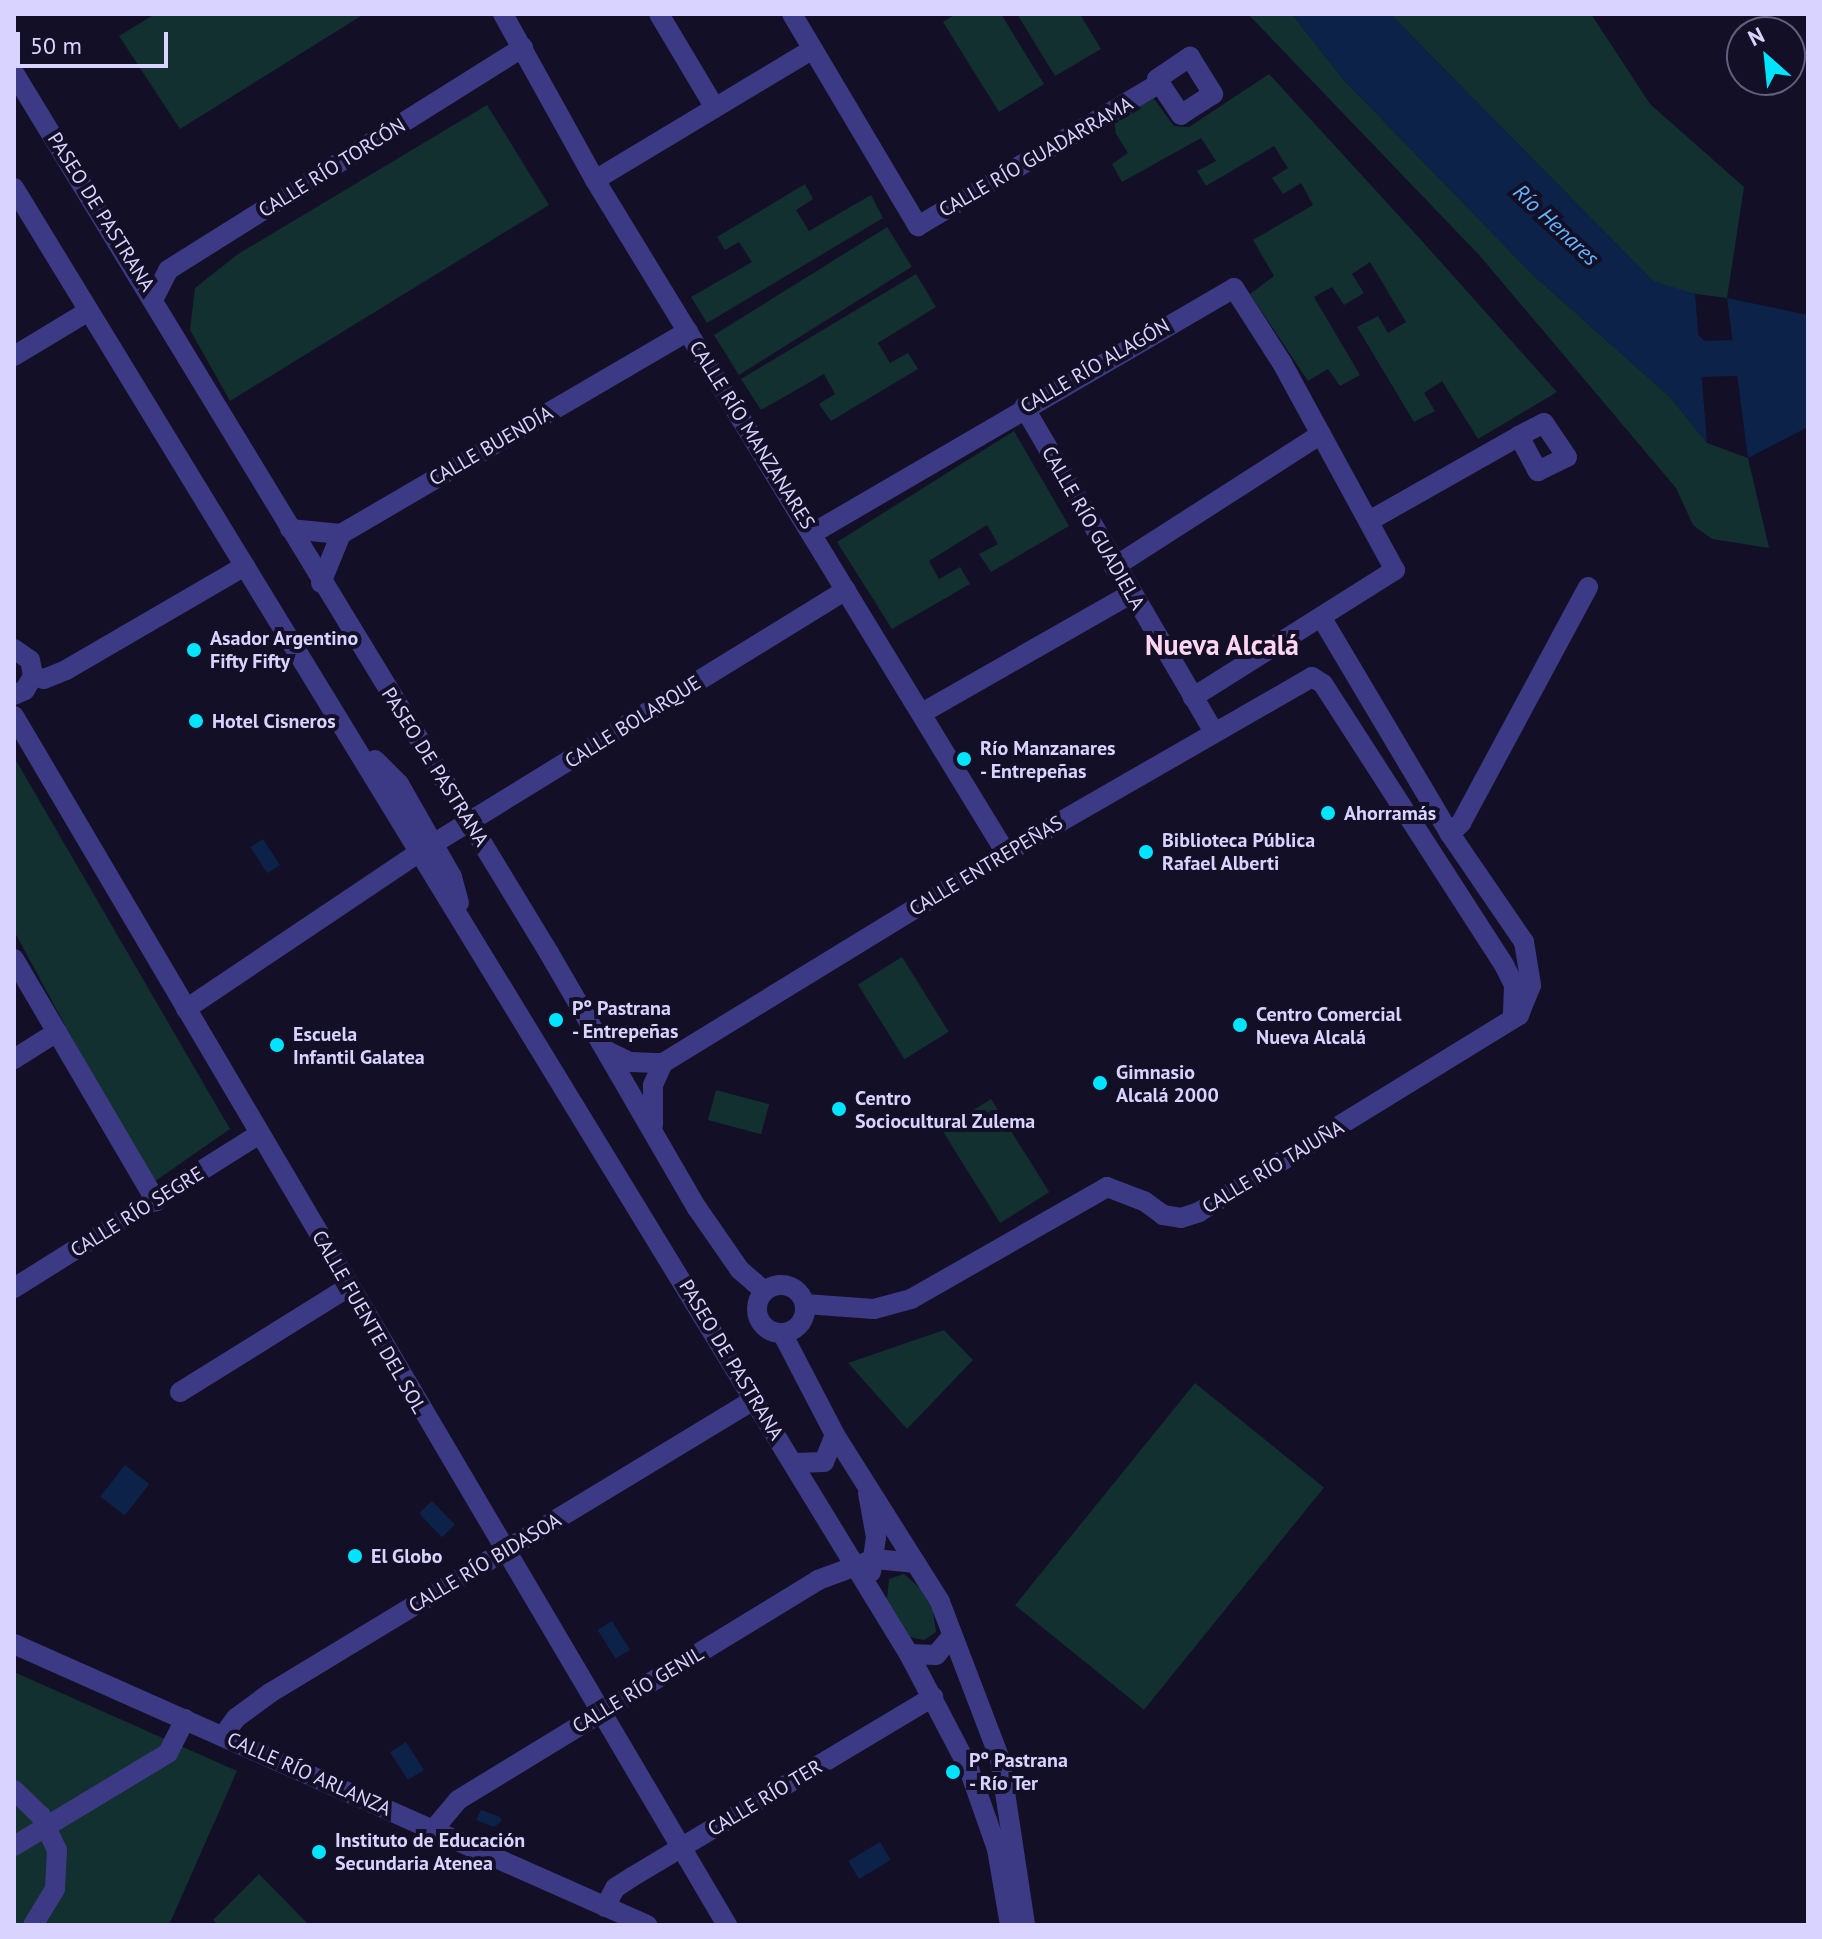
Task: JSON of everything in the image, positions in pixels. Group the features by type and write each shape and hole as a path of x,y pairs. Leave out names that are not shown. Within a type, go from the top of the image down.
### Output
{"street":[{"name":"CALLE RÍO MANZANARES","path":"503,14 595,180 1006,853"},
{"path":"659,14 715,108"},
{"name":"CALLE RÍO GUADARRAMA","path":"792,14 918,226 1160,83"},
{"name":"CALLE RÍO TORCÓN","path":"154,298 168,270 523,47"},
{"path":"595,180 813,49"},
{"name":"PASEO DE PASTRANA","path":"14,73 154,298 321,583 470,822 655,1136 731,1257 764,1291"},
{"name":"PASEO DE PASTRANA","path":"14,188 245,566 426,848 467,928 909,1654 933,1697 983,1807 1004,1880 1010,1925"},
{"name":"CALLE RÍO ALAGÓN","path":"813,533 1024,407 1234,288 1321,434"},
{"path":"14,356 87,312"},
{"name":"CALLE BUENDÍA","path":"341,534 688,331"},
{"name":"CALLE RÍO GUADIELA","path":"1024,407 1114,567 1213,731"},
{"path":"1114,567 1321,434 1395,570 1193,697"},
{"path":"1369,521 1519,436"},
{"path":"290,529 341,534 321,583"},
{"path":"33,676 44,679 66,670 245,566"},
{"path":"1450,834 1461,823 1588,587"},
{"name":"CALLE BOLARQUE","path":"186,1009 426,848 846,590"},
{"path":"922,713 1131,594"},
{"path":"1321,617 1450,834 1529,957 1531,990 1513,1019"},
{"path":"14,695 25,690 33,676 30,660 15,646"},
{"name":"CALLE ENTREPEÑAS","path":"663,1063 1006,853 1213,731 1312,677 1323,684 1442,875"},
{"name":"CALLE FUENTE DEL SOL","path":"14,716 258,1135 727,1925"},
{"path":"1464,856 1442,875 1514,985 1513,1019"},
{"path":"1476,923 1499,907"},
{"path":"14,959 156,1201"},
{"name":"CALLE RÍO TAJUÑA","path":"805,1304 874,1309 911,1299 1107,1187 1144,1201 1163,1215 1181,1218 1199,1212 1513,1019"},
{"path":"14,1059 57,1032"},
{"path":"607,1051 630,1062 663,1063 651,1095 655,1136"},
{"name":"CALLE RÍO SEGRE","path":"14,1288 258,1135"},
{"path":"782,1333 800,1324 805,1304 793,1287 773,1285 764,1291 758,1318 782,1333 835,1435 940,1602 1000,1759 1025,1925"},
{"path":"180,1392 349,1287"},
{"name":"CALLE RÍO BIDASOA","path":"223,1736 236,1718 270,1693 755,1399"},
{"name":"PASEO DE PASTRANA","path":"795,1463 824,1462 835,1435"},
{"path":"866,1585 875,1559 868,1489"},
{"path":"853,1563 875,1559 916,1563"},
{"name":"CALLE RÍO GENIL","path":"433,1830 458,1800 853,1563"},
{"path":"909,1654 936,1655 952,1636"},
{"name":"CALLE RÍO ARLANZA","path":"14,1644 647,1925"},
{"name":"CALLE RÍO TER","path":"605,1907 615,1888 933,1697"},
{"path":"14,1846 168,1753 185,1719"},
{"path":"14,1790 48,1826 57,1850 55,1889 33,1925"}],"green space":[{"path":"155,14 364,14 180,129 119,36"},
{"path":"956,14 1001,14 1044,84 999,112 943,22"},
{"path":"1017,14 1080,14 1101,49 1055,76"},
{"path":"1248,14 1292,14 1343,79 1532,274 1670,397 1707,443 1748,458 1769,548 1712,539 1693,525 1676,488 1480,256"},
{"path":"1390,14 1591,14 1650,104 1744,187 1727,298 1674,291 1653,281"},
{"path":"1269,74 1557,392 1478,439 1442,381 1424,393 1435,411 1414,422 1357,327 1378,316 1388,333 1406,322 1370,262 1352,274 1364,293 1344,305 1332,287 1314,297 1360,375 1340,386 1328,369 1308,381 1250,294 1274,276 1253,240 1313,205 1301,183 1283,194 1272,178 1288,168 1274,146 1206,186 1197,171 1216,161 1201,138 1122,182 1112,164 1128,153 1116,134 1113,112 1148,91 1174,126 1189,127"},
{"path":"487,105 549,205 230,401 190,330 195,288 238,254"},
{"path":"805,184 813,199 796,210 809,231 871,195 883,218 707,323 691,297 752,262 739,242 725,250 717,237"},
{"path":"887,227 912,267 739,375 714,335"},
{"path":"916,274 936,307 878,343 890,363 908,353 918,369 831,421 819,404 835,394 824,374 761,410 741,379"},
{"path":"1014,431 1069,526 991,572 979,554 998,544 987,525 929,561 939,579 960,567 970,584 892,629 837,542"},
{"path":"14,757 230,1129 151,1184 14,931"},
{"path":"902,957 949,1032 905,1059 858,985"},
{"path":"716,1090 769,1104 761,1134 708,1120"},
{"path":"991,1099 1049,1192 1000,1223 942,1130"},
{"path":"944,1330 973,1360 907,1429 848,1363"},
{"path":"1195,1383 1324,1487 1144,1710 1015,1605"},
{"path":"904,1574 921,1589 933,1611 936,1632 924,1640 910,1637 887,1599 889,1579"},
{"path":"14,1672 237,1771 169,1925 14,1925"},
{"path":"259,1874 309,1925 218,1925 213,1920"}],"water":[{"path":"1292,14 1390,14 1653,281 1695,294 1707,443 1670,397 1532,274 1343,79"},
{"path":"1727,298 1808,315 1808,427 1748,458"},
{"path":"263,839 280,865 267,873 250,847"},
{"path":"125,1465 149,1484 125,1516 100,1497"},
{"path":"432,1501 455,1525 442,1537 419,1514"},
{"path":"612,1621 630,1650 616,1659 598,1630"},
{"path":"406,1742 424,1770 408,1780 390,1752"},
{"path":"481,1810 500,1817 502,1821 494,1827 476,1820"},
{"path":"880,1842 891,1860 859,1879 848,1861"}],"waterway":[{"name":"Río Henares","path":"1663,326 1697,359 1808,356"}],"place":[{"name":"Asador Argentino Fifty Fifty","path":"194,650"},
{"name":"Hotel Cisneros","path":"196,721"},
{"name":"Río Manzanares - Entrepeñas","path":"964,759"},
{"name":"Ahorramás","path":"1328,813"},
{"name":"Biblioteca Pública Rafael Alberti","path":"1146,852"},
{"name":"Pº Pastrana - Entrepeñas","path":"556,1020"},
{"name":"Centro Comercial Nueva Alcalá","path":"1240,1025"},
{"name":"Escuela Infantil Galatea","path":"277,1045"},
{"name":"Gimnasio Alcalá 2000","path":"1100,1083"},
{"name":"Centro Sociocultural Zulema","path":"839,1109"},
{"name":"El Globo","path":"355,1556"},
{"name":"Pº Pastrana - Río Ter","path":"953,1772"},
{"name":"Instituto de Educación Secundaria Atenea","path":"319,1852"}],"district":[{"name":"Nueva Alcalá","path":"1222,645"}]}
